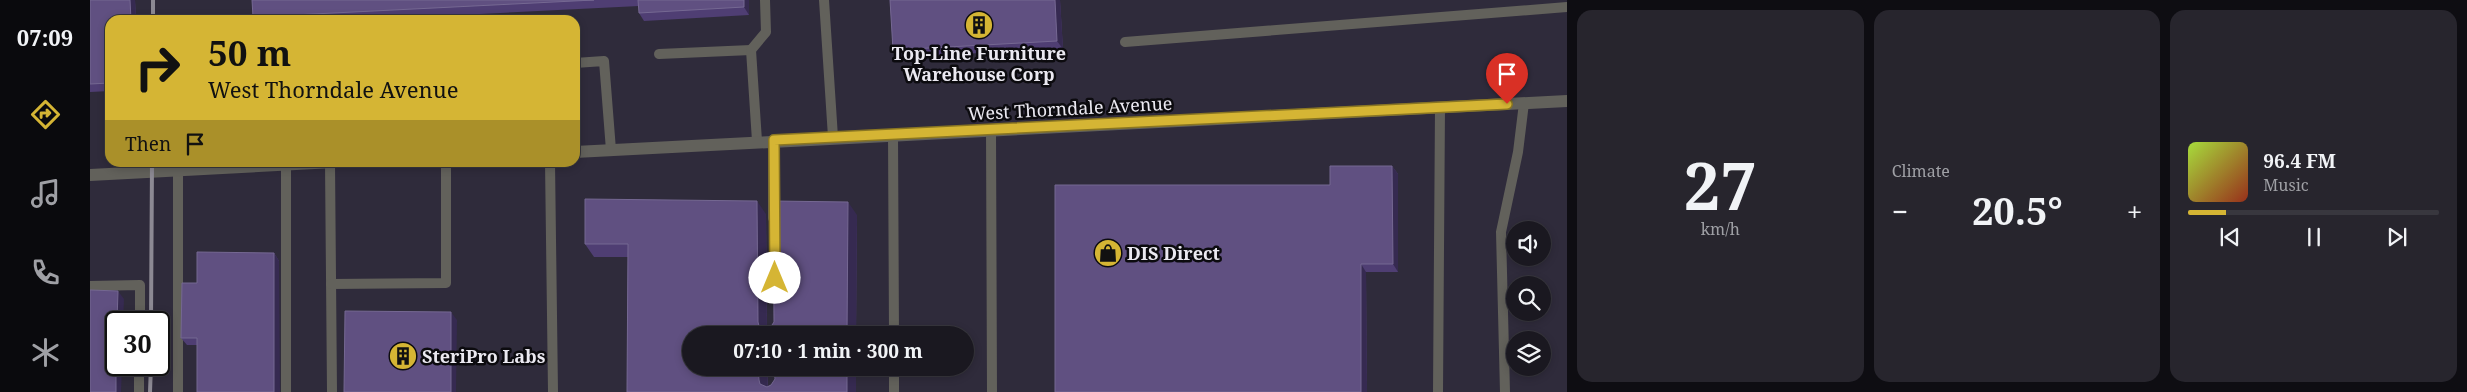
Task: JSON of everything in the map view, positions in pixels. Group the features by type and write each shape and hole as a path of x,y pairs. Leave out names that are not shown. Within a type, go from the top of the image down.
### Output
{"street":[{"name":"West Thorndale Avenue","path":"580,152 774,140 1567,100"},
{"path":"774,140 774,230"},
{"path":"90,175 243,167"}],"lane":[{"path":"757,141 751,50 766,32 765,0"},
{"path":"824,0 833,137"},
{"path":"1125,42 1567,7"},
{"path":"658,54 751,50"},
{"path":"580,63 604,61 612,150"},
{"path":"1504,392 1502,232 1518,152 1524,103"},
{"path":"1438,392 1440,107"},
{"path":"991,129 992,392"},
{"path":"893,134 894,326"},
{"path":"286,167 286,392"},
{"path":"332,167 332,392"},
{"path":"331,284 446,283 446,167"},
{"path":"550,167 553,392"},
{"path":"178,170 178,392"},
{"path":"90,286 140,285 140,311"},
{"path":"139,376 139,392"},
{"path":"894,376 894,392"}],"shaded area":[{"path":"90,0 1567,0 1567,392 90,392"}],"building":[{"path":"90,0 130,0 131,15 105,15 105,83 90,84"},
{"path":"252,0 594,0 293,15 253,15"},
{"path":"638,0 744,0 744,7 639,13"},
{"name":"Top-Line Furniture Warehouse Corp","path":"890,0 1055,0 1057,41 893,50"},
{"path":"1330,166 1392,166 1393,264 1361,264 1361,392 1055,392 1055,185 1330,185"},
{"path":"585,199 757,201 759,326 682,326 682,376 759,376 760,384 767,387 771,385 775,376 847,376 847,392 627,392 628,244 585,244"},
{"path":"773,201 848,202 847,326 771,326 774,322"},
{"path":"197,252 274,253 274,392 197,392 197,338 181,338 182,283 197,283"},
{"path":"90,290 118,291 117,311 105,311 105,376 116,376 116,392 90,392"},
{"name":"SteriPro Labs","path":"345,311 451,312 451,392 344,392"}],"railway":[{"path":"153,0 153,15"},
{"path":"151,311 152,167"},
{"path":"150,392 151,376"}],"place":[{"name":"Top-Line Furniture Warehouse Corp","path":"979,25"},
{"name":"DIS Direct","path":"1108,253"},
{"name":"SteriPro Labs","path":"403,356"}],"route":[{"path":"775,278 774,140 1507,104"}]}
